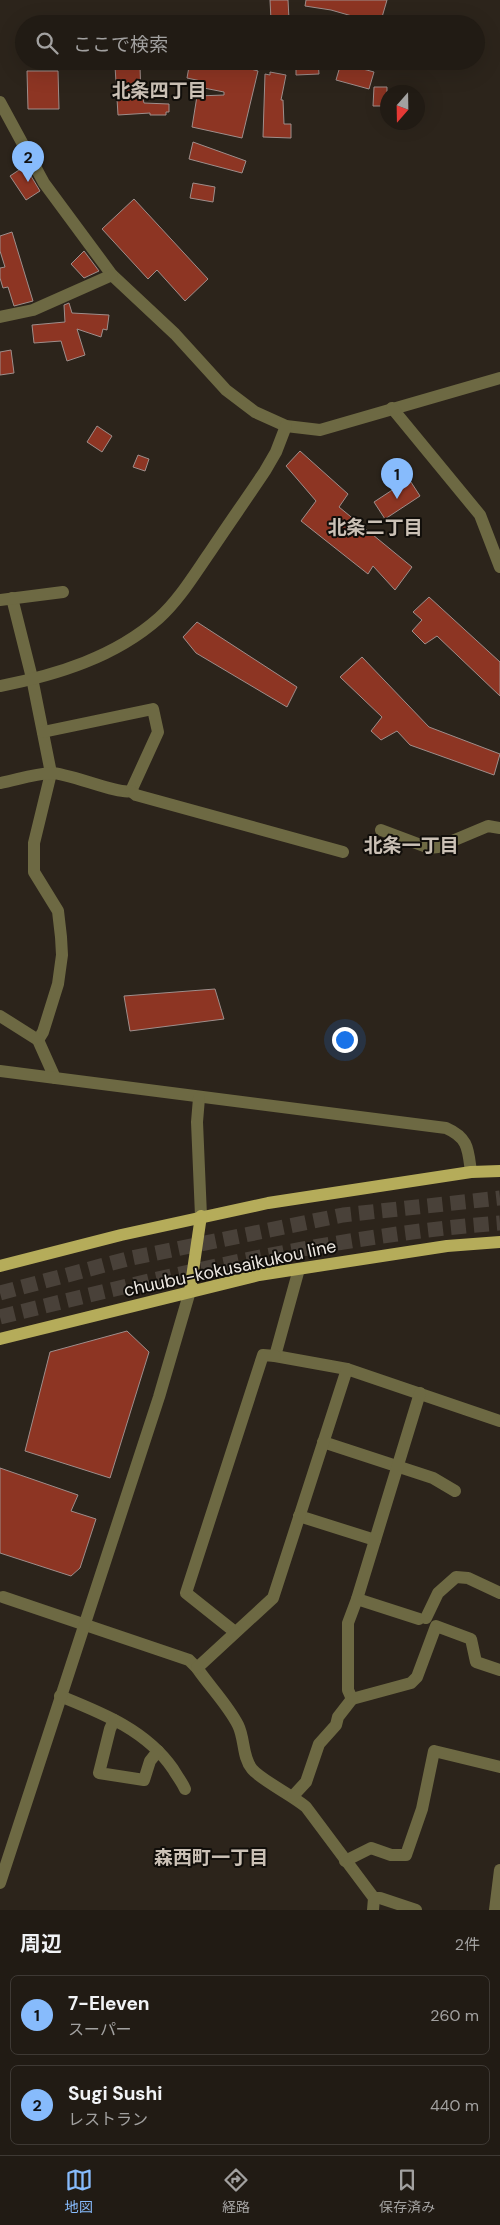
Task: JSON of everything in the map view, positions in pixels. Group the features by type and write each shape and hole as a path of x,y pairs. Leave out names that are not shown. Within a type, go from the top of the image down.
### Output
{"main road":[{"path":"0,1266 202,1216 347,1190 471,1172 500,1171"},
{"path":"190,1291 202,1216"},
{"name":"chuubu-kokusaikukou line","path":"0,1339 190,1291 299,1269 446,1246 500,1242"}],"street":[{"path":"0,102 44,183 112,275 174,334 226,390 255,412 286,426 320,430 500,378"},
{"path":"0,317 33,310 112,275"},
{"path":"392,408 480,515 500,567"},
{"path":"0,686 89,661 113,650 141,633 160,617 186,588 265,470 276,452 286,426"},
{"path":"38,1040 43,1032 58,984 62,955 58,911 34,872 34,844 51,773 32,678 6,599 62,592"},
{"path":"0,783 51,773 102,785 126,793 131,791 158,732 153,709 43,732"},
{"path":"131,791 136,795 342,852"},
{"path":"381,830 429,848 438,847 488,826 500,828"},
{"path":"0,1016 38,1040 55,1078"},
{"path":"2,1075 55,1078 199,1098 446,1128 459,1134 467,1146 471,1172"},
{"path":"199,1098 197,1122 202,1216"},
{"path":"275,1356 299,1269"},
{"path":"0,1883 83,1624 159,1397 190,1291"},
{"path":"235,1632 186,1593 264,1355 347,1369 500,1421"},
{"path":"197,1668 273,1598 347,1369"},
{"path":"352,1699 348,1690 348,1623 420,1393"},
{"path":"323,1442 433,1478 455,1491"},
{"path":"299,1516 375,1540"},
{"path":"357,1599 423,1619 438,1593 456,1577 468,1578 500,1593"},
{"path":"1,1599 83,1624 189,1660 197,1668 239,1726 246,1760 253,1771 294,1796 306,1807 345,1860 373,1904 380,1898 416,1910"},
{"path":"294,1796 306,1782 319,1744 336,1725 338,1717 352,1699 411,1683 417,1677 436,1626 470,1639 476,1662 500,1670"},
{"path":"60,1696 128,1726 169,1763 185,1789"},
{"path":"114,1720 99,1773 144,1780 150,1761 158,1752"},
{"path":"345,1860 372,1848 391,1855 406,1855 422,1809 434,1751 500,1767"},
{"path":"495,1910 500,1870"}],"building":[{"path":"270,0 288,0 289,15 271,15"},
{"path":"306,0 387,0 383,15 348,15 305,6"},
{"path":"115,70 140,70 141,99 143,99 144,103 169,104 169,112 166,112 166,115 150,115 150,113 118,115"},
{"path":"188,70 258,71 242,138 192,127 197,96 224,95 224,92 199,87 201,81 187,78"},
{"path":"296,70 319,70 319,74 296,75"},
{"path":"339,70 367,70 374,72 369,89 336,80"},
{"path":"27,71 58,71 59,109 28,109"},
{"path":"270,72 286,75 281,100 283,100 284,124 291,124 291,138 263,137 265,74 270,75"},
{"path":"374,87 380,87 380,106 373,106"},
{"path":"193,142 246,161 242,173 189,159"},
{"path":"25,166 40,191 26,200 10,176"},
{"path":"193,183 215,187 213,202 190,198"},
{"path":"134,199 208,279 185,301 157,270 148,279 102,229"},
{"path":"12,232 33,301 14,306 8,287 3,288 0,278 0,268 5,267 0,251 0,236"},
{"path":"84,251 99,271 84,278 71,264"},
{"path":"69,303 72,313 109,315 107,330 103,329 101,337 77,329 85,355 67,361 61,341 34,343 32,325 65,322 64,305"},
{"path":"11,350 14,373 0,375 0,352"},
{"path":"97,426 112,436 102,452 87,442"},
{"path":"300,451 348,494 339,507 412,567 395,590 373,566 368,574 301,521 316,501 286,466"},
{"path":"138,455 149,459 145,471 133,467"},
{"path":"409,479 420,496 385,519 374,502"},
{"path":"429,597 500,662 500,696 437,636 425,644 412,631 422,620 413,612"},
{"path":"197,622 297,687 287,707 196,653 183,637"},
{"path":"362,657 429,727 500,754 494,775 410,745 397,731 381,740 371,731 382,717 340,677"},
{"path":"215,989 224,1019 130,1031 124,996"},
{"path":"127,1331 149,1352 110,1478 25,1451 50,1352"},
{"path":"0,1468 78,1495 71,1511 96,1519 80,1568 71,1576 0,1553"}],"tunnel":[{"path":"0,1293 127,1259 343,1215 500,1198"},
{"path":"0,1317 186,1273 311,1248 373,1237 500,1223"}],"place":[{"name":"Sugi Sushi","path":"28,182"},
{"name":"7-Eleven","path":"397,499"}],"district":[{"name":"北条四丁目","path":"159,90"},
{"name":"北条二丁目","path":"375,527"},
{"name":"北条一丁目","path":"411,845"},
{"name":"森西町一丁目","path":"211,1857"}]}
